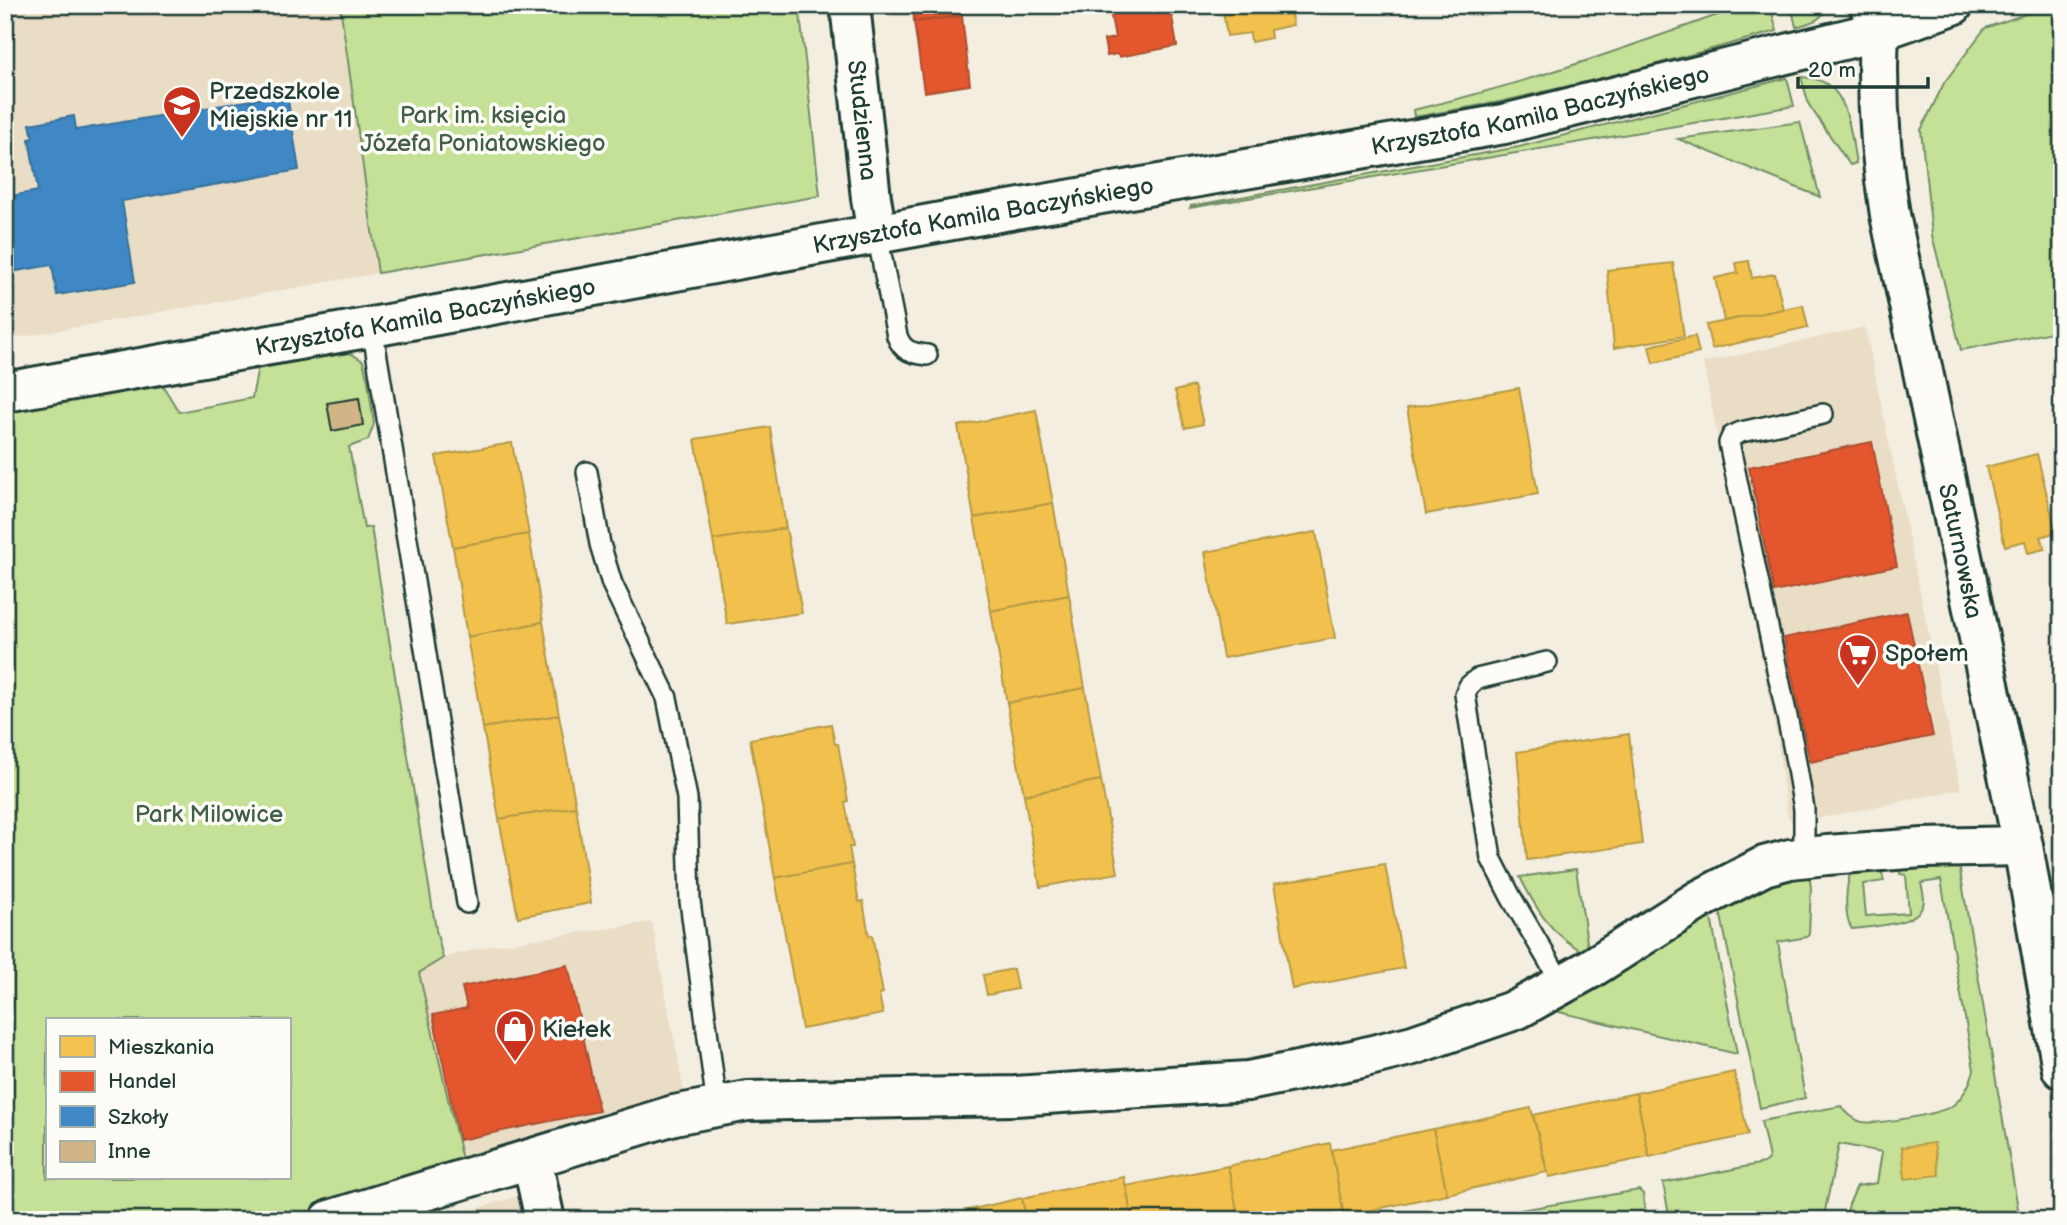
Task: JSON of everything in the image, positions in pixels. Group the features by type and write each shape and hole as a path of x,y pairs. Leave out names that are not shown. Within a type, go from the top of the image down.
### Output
{"street":[{"name":"Studzienna","path":"850,5 870,198 877,234"},
{"name":"Krzysztofa Kamila Baczyńskiego","path":"5,392 1504,124 1879,14 1953,5"},
{"name":"Saturnowska","path":"1879,14 1877,79 1884,178 1890,215 2023,846 2062,1069"},
{"path":"330,1220 674,1115 747,1101 1015,1096 1248,1081 1357,1059 1413,1045 1518,1009 1590,969 1705,896 1764,866 1804,857 1923,848 2023,846"},
{"path":"532,1160 545,1220"}],"lane":[{"path":"877,234 901,346 911,354 928,355"},
{"path":"372,327 467,903"},
{"path":"1804,857 1804,809 1793,745 1729,443 1732,436 1741,432 1822,414"},
{"path":"587,472 600,544 612,583 667,698 687,798 690,901 717,1106"},
{"path":"1546,662 1477,679 1468,686 1465,694 1492,858 1511,897 1562,984"}],"shaded area":[{"name":"Przedszkole Miejskie nr 11","path":"5,5 340,5 378,273 5,340"},
{"path":"1865,327 1961,789 1793,824 1787,814 1777,737 1703,363"},
{"path":"652,922 685,1097 463,1164 419,973 443,958 493,945"},
{"path":"518,1196 524,1220 440,1220"}],"green space":[{"name":"Park im. księcia Józefa Poniatowskiego","path":"340,5 799,5 820,196 378,273"},
{"path":"1745,5 1770,5 1777,31 1617,75 1499,102 1414,117 1413,110 1539,76"},
{"path":"1791,5 1829,5 1819,18 1796,27"},
{"path":"2051,5 2062,5 2062,330 1961,350 1932,235 1921,130 1944,83 1985,28"},
{"path":"1801,77 1825,83 1841,100 1856,163 1850,165 1809,105"},
{"path":"1787,78 1794,106 1190,208 1519,147"},
{"path":"1800,122 1820,197 1678,139"},
{"name":"Park Milowice","path":"350,353 363,361 374,424 368,440 349,447 364,528 371,527 436,930 443,958 419,973 463,1164 288,1220 5,1220 5,411 163,386 179,412 252,398 258,367"},
{"path":"1959,865 2020,1220 1845,1220 1857,1186 1877,1183 1882,1152 1839,1144 1823,1220 1670,1220 1663,1183 1764,1163 1769,1158 1761,1121 1841,1106 1859,1121 1881,1122 1935,1112 1952,1106 1960,1099 1974,1070 1941,880 1921,883 1924,900 1921,909 1906,920 1895,923 1852,929 1847,917 1846,901 1851,872 1881,869 1884,881 1863,884 1866,916 1909,913 1906,875 1900,874 1899,868"},
{"path":"1576,869 1589,955 1565,940 1547,922 1520,877"},
{"path":"1806,876 1810,880 1811,888 1809,934 1807,937 1778,942 1805,1098 1760,1108 1718,901 1765,882"},
{"path":"1709,907 1737,1054 1542,1008"},
{"path":"1639,1190 1643,1194 1647,1220 1462,1220"}],"building: Mieszkania":[{"path":"1222,5 1289,5 1293,25 1270,30 1271,38 1251,42 1250,33 1227,36"},
{"path":"1749,261 1752,278 1775,274 1783,309 1724,321 1715,278 1738,273 1736,263"},
{"path":"1673,263 1684,336 1614,348 1607,270"},
{"path":"1803,305 1808,327 1712,349 1706,325"},
{"path":"1695,336 1699,353 1653,363 1649,346"},
{"path":"1194,386 1203,424 1185,428 1175,391"},
{"path":"1519,388 1538,494 1426,514 1407,408"},
{"path":"1036,410 1053,503 974,518 958,426"},
{"path":"770,427 786,528 713,540 695,439"},
{"path":"512,443 529,534 453,547 436,456"},
{"path":"2037,454 2056,532 2041,537 2045,549 2028,553 2025,541 2005,546 1986,467"},
{"path":"1053,503 1069,595 991,611 974,518"},
{"path":"786,528 802,613 727,624 713,540"},
{"path":"1316,532 1335,638 1223,658 1205,552"},
{"path":"529,534 543,622 467,637 453,547"},
{"path":"1069,595 1085,688 1007,703 991,611"},
{"path":"543,622 559,715 483,728 467,637"},
{"path":"1085,688 1101,780 1024,795 1007,703"},
{"path":"559,715 576,807 499,819 483,728"},
{"path":"831,724 835,744 838,744 848,801 845,802 853,847 849,847 852,864 775,878 750,739"},
{"path":"1629,734 1642,844 1527,860 1517,752"},
{"path":"1101,780 1118,873 1040,887 1024,795"},
{"path":"576,807 591,903 518,917 499,819"},
{"path":"852,864 859,902 863,901 869,936 872,935 883,993 879,994 883,1014 802,1029 775,878"},
{"path":"1385,864 1404,968 1292,989 1274,884"},
{"path":"1013,969 1017,989 987,995 983,975"},
{"path":"1734,1072 1748,1135 1649,1157 1636,1093"},
{"path":"1636,1093 1649,1157 1549,1177 1533,1115"},
{"path":"1531,1108 1547,1172 1447,1194 1433,1129"},
{"path":"1433,1129 1447,1194 1344,1216 1331,1150"},
{"path":"1330,1143 1343,1211 1304,1220 1239,1220 1228,1166"},
{"path":"1934,1143 1939,1175 1905,1179 1902,1147"},
{"path":"1228,1166 1239,1220 1132,1220 1126,1186"},
{"path":"1124,1177 1132,1220 1026,1220 1022,1198"},
{"path":"1022,1198 1026,1220 924,1220"}],"building: Handel":[{"path":"913,5 960,5 962,16 914,22"},
{"path":"1109,5 1170,5 1177,46 1119,57 1117,54 1107,56 1104,40 1115,38"},
{"path":"962,16 970,85 924,92 914,22"},
{"path":"1872,442 1897,566 1774,592 1749,467"},
{"name":"Społem","path":"1907,612 1933,736 1810,762 1784,638"},
{"name":"Kiełek","path":"568,965 599,1111 459,1140 433,1015 467,1008 462,987"}],"building: Szkoły":[{"path":"287,94 299,170 122,201 135,282 57,295 52,265 5,273 5,197 38,191 29,139 33,138 30,124 74,116 76,130"}],"building: Inne":[{"path":"359,398 363,425 332,431 327,403"}],"place":[{"name":"Przedszkole Miejskie nr 11","path":"182,139"},
{"name":"Społem","path":"1858,687"},
{"name":"Kiełek","path":"515,1063"}]}
